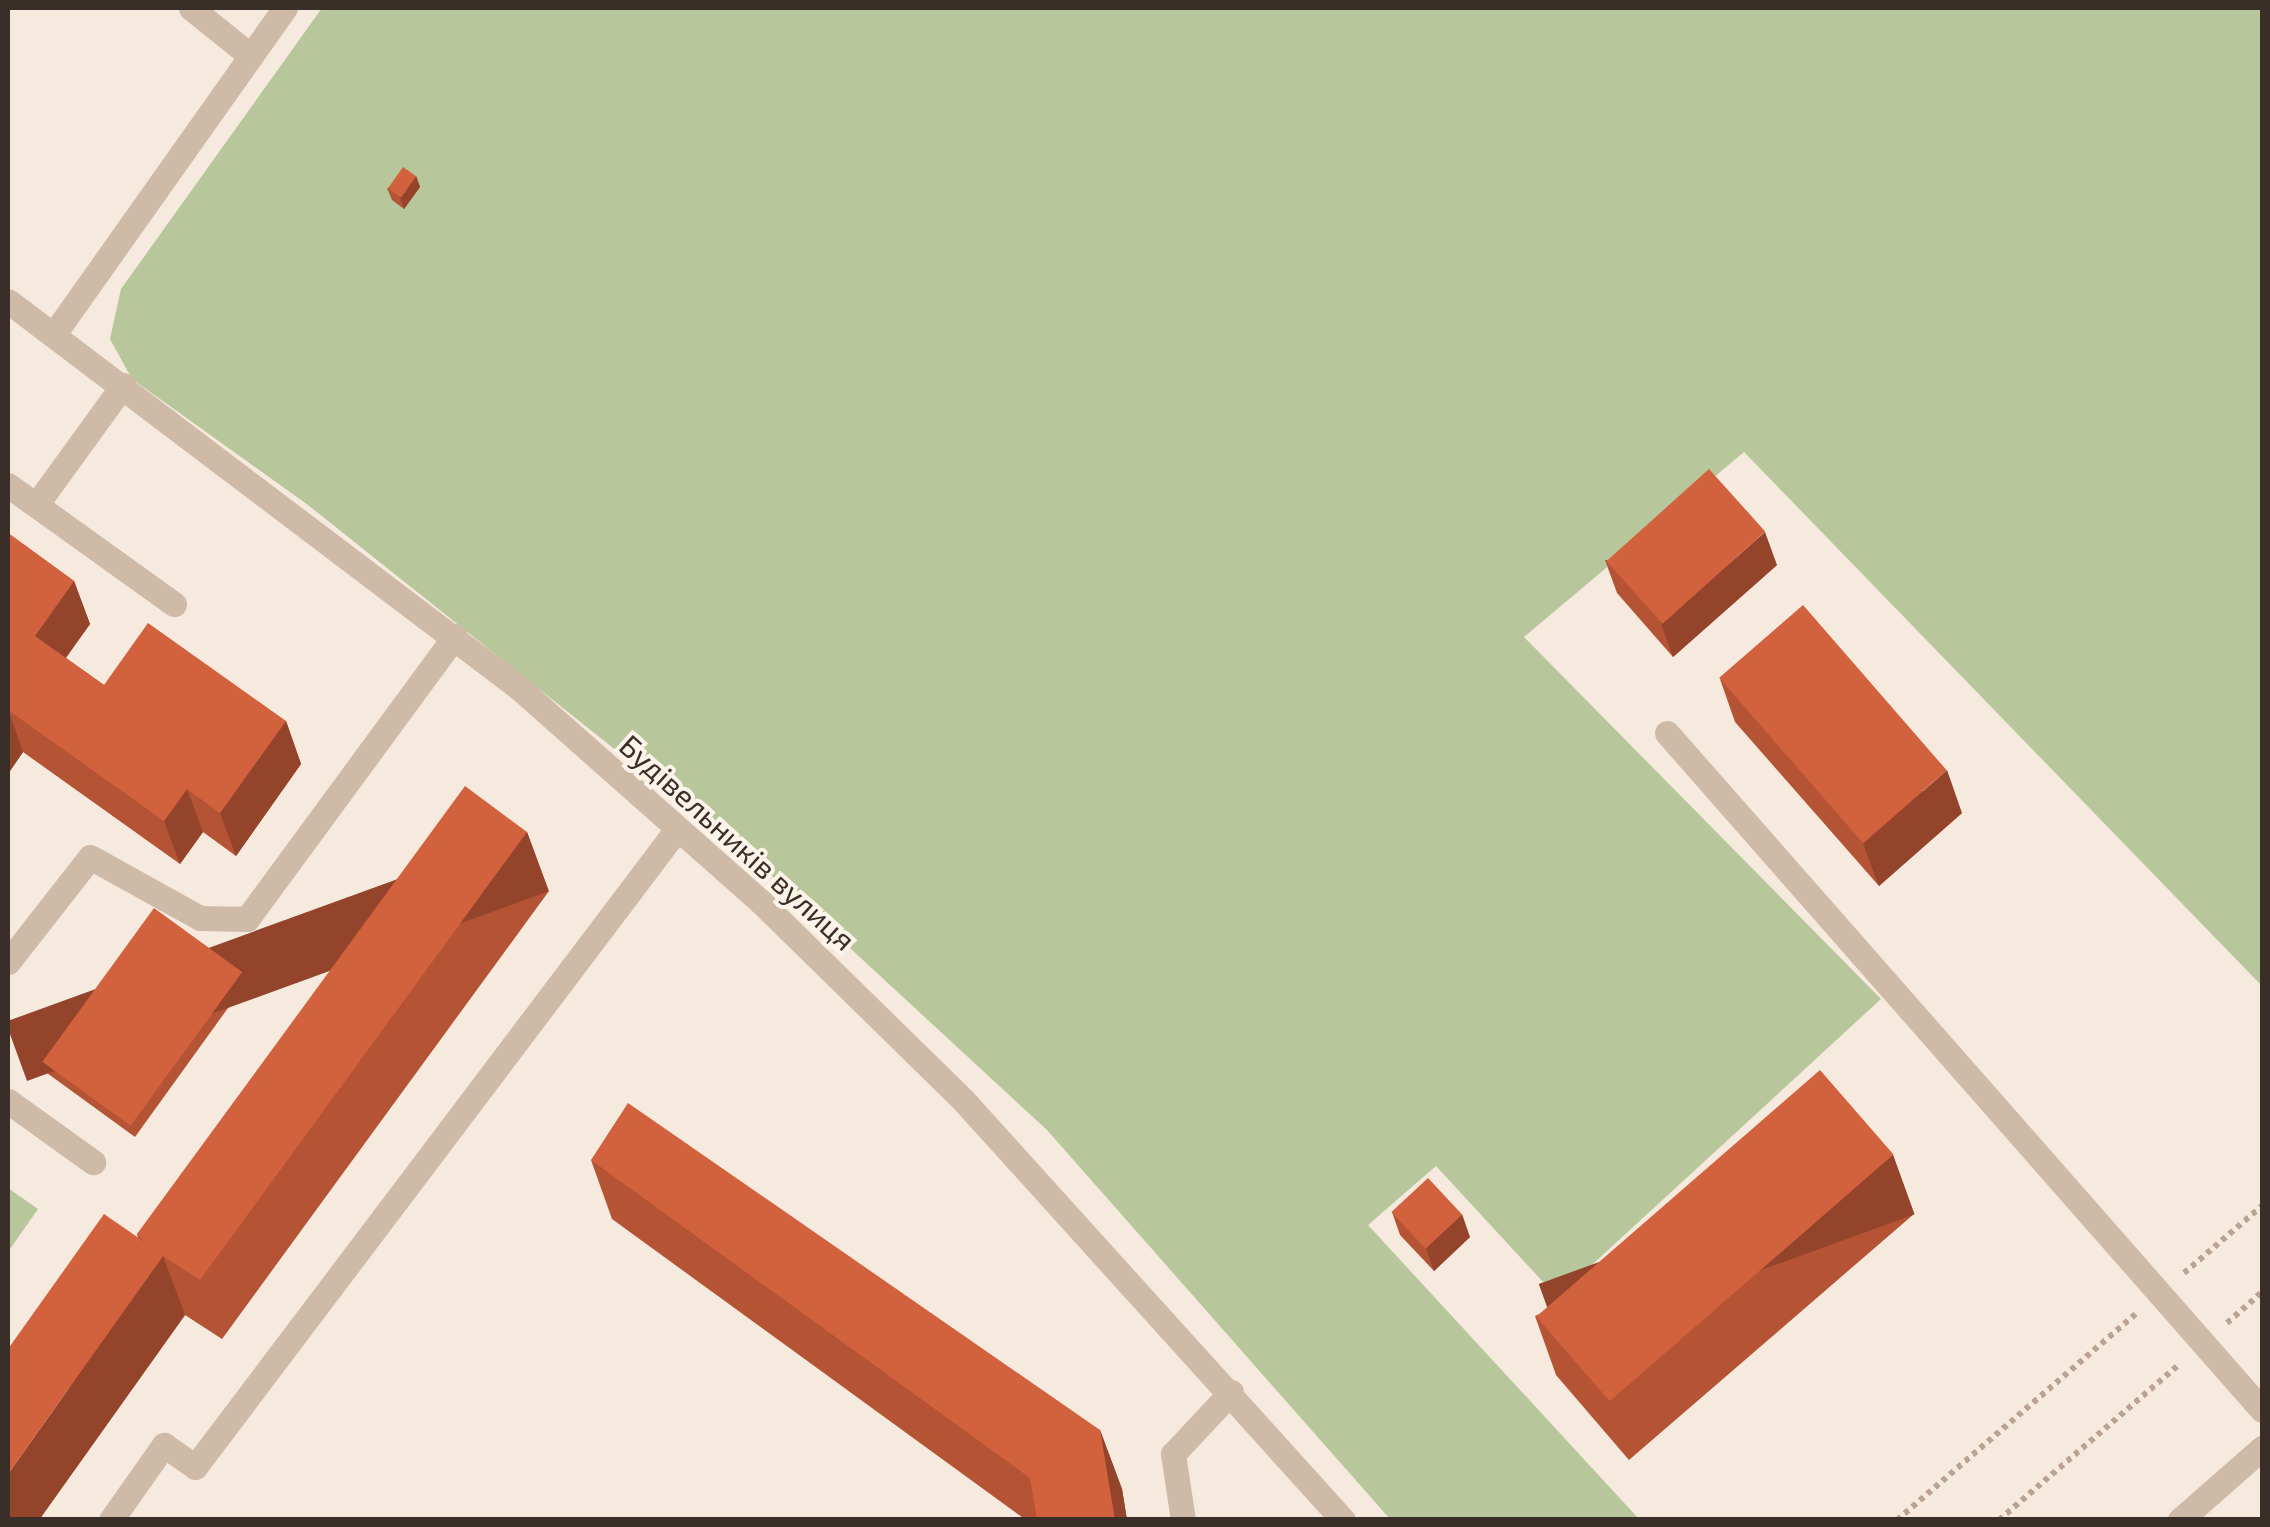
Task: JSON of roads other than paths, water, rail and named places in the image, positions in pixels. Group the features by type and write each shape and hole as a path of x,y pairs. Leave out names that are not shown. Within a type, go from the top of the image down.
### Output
{"street":[{"path":"191,8 251,56"},
{"path":"54,334 286,8"},
{"name":"Будівельників вулиця","path":"8,300 454,636 676,829 964,1100 1343,1520"},
{"path":"36,505 123,385"},
{"path":"8,485 174,604"},
{"path":"8,962 90,857 200,918 247,919 454,636"},
{"path":"1667,733 2262,1410"},
{"path":"111,1520 164,1445 195,1466 676,829"},
{"path":"8,1101 93,1162"},
{"path":"1183,1520 1174,1454 1231,1392"},
{"path":"2180,1520 2262,1448"}]}
